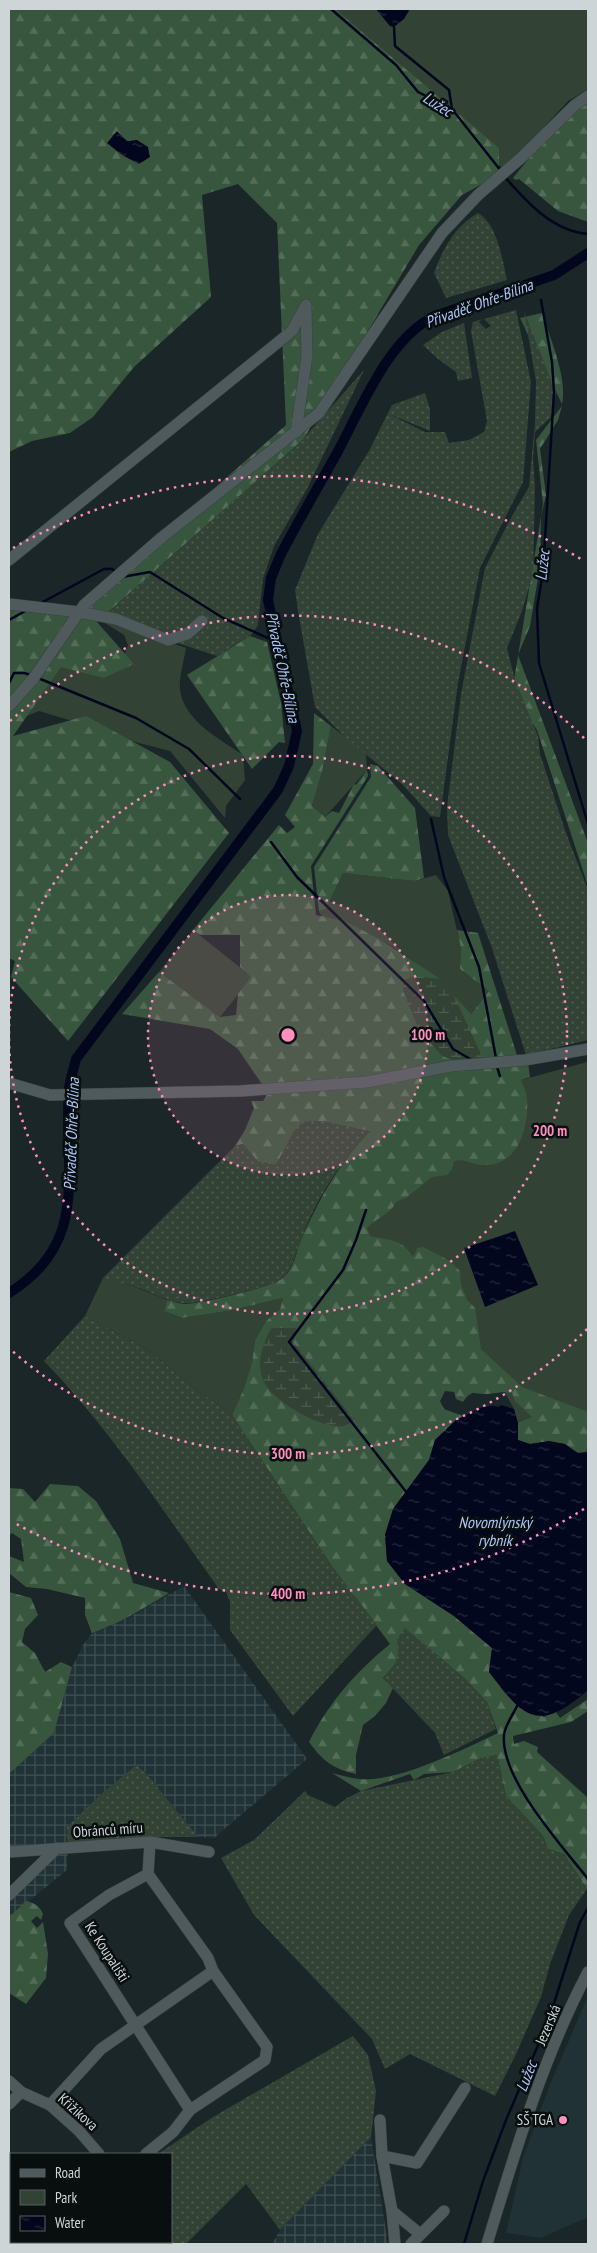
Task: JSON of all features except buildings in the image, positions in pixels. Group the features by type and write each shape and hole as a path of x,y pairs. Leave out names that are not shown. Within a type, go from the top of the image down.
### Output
{"street":[{"path":"9,706 33,679 84,605 161,538 319,413 442,233 463,210 575,104 588,96"},
{"path":"9,560 292,332 306,305 307,356 296,432"},
{"path":"9,604 79,612 116,619 168,640 187,634 202,621"},
{"path":"9,1083 22,1088 57,1095 240,1091 367,1082 451,1066 525,1060 588,1049"},
{"path":"147,2153 172,2132 190,2110 265,2060 267,2053 267,2047 213,1971 208,1958 148,1874 150,1842"},
{"name":"Obránců míru","path":"9,1852 150,1842 209,1852"},
{"path":"9,1895 57,1848"},
{"name":"Ke Koupališti","path":"148,1874 109,1895 70,1923 190,2110"},
{"path":"50,2105 101,2049 213,1971"},
{"name":"Jezerská","path":"487,2244 508,2176 544,2073 588,1972"},
{"name":"Křižíkova","path":"9,2081 21,2092 50,2105 76,2128 98,2153"},
{"path":"382,2156 417,2163 465,2088"},
{"path":"9,2104 21,2092"},
{"path":"380,2120 382,2156 392,2211 395,2244"},
{"path":"392,2211 420,2234"},
{"path":"412,2244 444,2211"}],"shaded area":[{"path":"184,1586 307,1759 214,1838 198,1837 145,1772 136,1765 68,1845 67,1870 9,1917 9,1897 53,1857 9,1849 9,1774 54,1733 72,1667 83,1645 92,1633 111,1626 116,1621 128,1618"},
{"name":"SŠ TGA","path":"588,1996 588,2217 541,2238 506,2233 523,2158 551,2082"},
{"path":"371,2137 388,2244 272,2244 280,2230"}],"green space":[{"path":"9,9 335,9 499,148 499,171 484,183 462,195 419,245 303,440 97,622 134,664 104,678 61,667 13,736 86,716 170,762 229,833 68,1041 11,977 15,961 9,958 9,602 80,607 286,425 277,223 238,184 202,195 211,297 134,367 93,417 70,433 32,441 9,452"},
{"path":"321,9 376,9 390,26 410,9 588,9 588,89 568,101 505,170"},
{"path":"588,101 588,222 558,211 519,179 513,178 552,130"},
{"path":"478,213 485,218 495,234 507,280 446,298 434,273 441,255 456,231"},
{"path":"516,310 531,382 523,482 480,568 458,683 440,817 431,816 402,784 346,738 315,707 295,590 318,534 369,451 392,405 425,393 430,409 430,431 389,414 425,432 445,432 449,443 469,440 484,432 487,421 471,331 473,322 482,319 479,322 486,329 491,326 484,319"},
{"path":"524,311 556,393 551,417 535,432 533,459 535,487 533,574 522,611 507,648 515,680 538,736 540,754 566,833 588,890 588,1040 526,1055 492,948 448,835 447,807 461,694 485,568 529,487 535,423 536,381"},
{"path":"542,313 563,383 562,404 520,318"},
{"path":"464,323 472,378 458,381 456,372 423,345 442,332"},
{"path":"364,370 307,489 274,546 263,579 258,625 250,636 217,656 102,618 302,440"},
{"path":"562,406 558,420 540,449 546,495 541,517 543,504 536,440"},
{"path":"541,517 540,566 530,626 518,654"},
{"path":"94,616 186,648 180,690 188,711 214,736 243,755 245,780 226,806 225,818 170,751 120,738 99,729 39,711 17,720 9,715 59,652 123,659 128,645 124,635"},
{"path":"250,636 267,642 281,703 285,743 279,742 252,769 187,675"},
{"path":"518,655 588,843 588,886 537,730 512,692"},
{"path":"314,713 331,726 322,772 312,806 325,817 332,811 339,813 354,784 356,785 367,770 368,776 311,866 316,915 344,921 378,938 437,977 471,1014 489,991 460,969 461,949 457,930 478,933 517,1055 528,1063 530,1077 521,1080 527,1096 526,1121 524,1132 514,1152 496,1164 484,1165 462,1160 454,1161 452,1169 447,1175 432,1177 407,1197 396,1202 387,1213 367,1228 370,1236 399,1243 412,1256 417,1248 423,1247 450,1261 460,1271 461,1284 467,1300 475,1308 481,1349 522,1387 588,1412 588,1446 585,1452 578,1453 565,1444 549,1441 530,1444 518,1440 518,1423 532,1417 515,1401 512,1393 474,1393 469,1395 463,1402 456,1399 454,1392 445,1391 440,1401 444,1409 463,1416 456,1420 435,1440 429,1460 393,1509 385,1535 387,1561 405,1584 454,1616 492,1648 489,1672 518,1707 544,1717 555,1711 560,1718 588,1699 588,1711 571,1722 513,1736 514,1744 524,1741 538,1747 537,1752 588,1798 587,1889 564,1854 548,1849 543,1836 506,1796 497,1755 479,1759 453,1772 424,1774 414,1780 410,1774 361,1791 332,1773 359,1779 392,1776 430,1764 498,1733 487,1702 398,1644 398,1661 383,1678 393,1688 386,1703 375,1716 363,1725 356,1755 356,1774 329,1763 309,1742 325,1714 344,1688 390,1644 331,1565 232,1415 244,1388 252,1362 255,1340 266,1321 280,1309 283,1298 228,1311 182,1318 164,1311 167,1300 180,1304 205,1301 252,1290 284,1277 294,1261 304,1233 325,1192 341,1166 370,1131 294,1131 284,1154 275,1165 258,1162 243,1144 235,1146 245,1130 254,1108 251,1101 263,1101 268,1093 238,1049 210,1029 122,1014 159,972 220,1017 236,1015 238,994 251,977 240,967 240,935 200,935 193,930 279,825 287,833 295,827 285,815 313,764"},
{"path":"331,726 366,753 367,770 325,817 312,806 322,772"},
{"path":"370,764 378,766 415,808 424,878 414,881 343,873 326,909 319,911 314,867 371,777"},
{"path":"343,873 414,881 436,875 448,891 461,949 460,969 489,991 471,1014 439,983 404,954 365,932 344,923 322,917 319,911 326,909"},
{"path":"193,930 252,977 220,1017 159,972"},
{"path":"414,976 439,979 450,987 486,1065 474,1068 442,1056 419,1030 403,991 404,980"},
{"path":"587,1062 588,1452 578,1453 518,1440 514,1409 481,1349 337,1218 496,1087"},
{"path":"306,1121 324,1121 370,1131 340,1166 323,1193 315,1207 293,1262 284,1277 267,1285 235,1294 190,1303 169,1300 133,1286 103,1278 235,1146 243,1144 258,1162 275,1165 300,1125"},
{"path":"103,1278 133,1286 167,1300 164,1311 182,1318 228,1311 283,1298 280,1309 266,1321 255,1340 252,1362 244,1388 232,1415 144,1347 85,1316"},
{"path":"85,1316 144,1347 232,1415 331,1565 377,1625 293,1716 230,1630 230,1602 226,1592 219,1589 157,1501 92,1415 44,1361"},
{"path":"271,1328 296,1328 294,1343 354,1420 344,1426 323,1423 298,1412 268,1388 261,1373 260,1359"},
{"path":"50,1484 78,1486 96,1501 120,1539 133,1583 169,1593 122,1620 92,1633 85,1615 85,1598 47,1589 26,1587 9,1573 9,1556 24,1562 21,1539 12,1533 9,1535 9,1488 23,1489 35,1502"},
{"path":"9,1592 31,1598 38,1615 25,1629 22,1642 35,1653 45,1672 61,1662 72,1667 54,1733 9,1774"},
{"path":"405,1628 466,1679 487,1702 496,1729 444,1755 435,1733 383,1678 392,1668 398,1656 397,1639"},
{"path":"497,1755 506,1796 543,1836 548,1849 564,1854 587,1889 569,1915 550,1964 541,1997 495,2096 410,2054 385,2069 372,2039 254,1915 221,1858 254,1840 305,1791 308,1795 335,1807 361,1791 453,1772 479,1759"},
{"path":"136,1765 145,1772 198,1837 163,1837 68,1845 67,1827"},
{"path":"26,1901 37,1905 43,1914 41,1920 37,1916 31,1921 37,1928 43,1922 48,1954 46,1978 26,2004 9,1993 9,1917"},
{"path":"353,2036 368,2055 376,2091 371,2137 280,2230 246,2184 186,2244 94,2244 172,2243 172,2153 159,2153 213,2117"}],"water":[{"path":"376,9 410,9 404,19 394,27 390,26"},
{"path":"117,131 127,141 137,140 148,147 150,157 139,164 122,155 107,143"},
{"path":"515,1231 538,1285 485,1307 464,1248"},
{"name":"Novomlýnský rybník","path":"501,1405 514,1409 518,1423 518,1440 530,1444 549,1441 565,1444 578,1453 588,1452 588,1690 571,1704 557,1712 544,1716 533,1715 523,1710 501,1688 489,1672 492,1648 454,1616 405,1584 387,1561 385,1535 393,1509 429,1460 435,1440 456,1420 483,1407"}],"waterway":[{"name":"Lužec","path":"331,9 396,65 418,92 452,109 501,171"},
{"path":"394,27 395,46 449,90 452,109"},
{"path":"504,176 541,214 563,227 575,232 588,234"},
{"name":"Přivaděč Ohře-Bílina","path":"9,1293 35,1273 53,1251 63,1227 68,1202 69,1089 76,1059 278,790 289,766 297,731 268,600 271,578 281,554 377,376 403,340 418,326 435,316 554,275 588,253"},
{"name":"Lužec","path":"541,300 552,362 554,392 543,572 537,608 539,663 588,824"},
{"path":"41,603 104,569 112,569 116,572"},
{"path":"122,577 150,572 223,618 277,642"},
{"path":"9,620 27,610"},
{"path":"9,683 14,673 31,675"},
{"path":"38,678 136,718 189,749 240,799"},
{"path":"431,819 444,877 479,967 496,1058"},
{"path":"271,842 297,877 424,1001 453,1049 472,1060"},
{"path":"497,1067 500,1076"},
{"path":"366,1210 343,1270 289,1342 407,1493"},
{"path":"518,1704 504,1735 505,1752 512,1771 535,1811 588,1879"},
{"name":"Lužec","path":"464,2244 483,2181 506,2120 548,2022 580,1922 588,1908"}],"place":[{"name":"SŠ TGA","path":"563,2120"}]}
